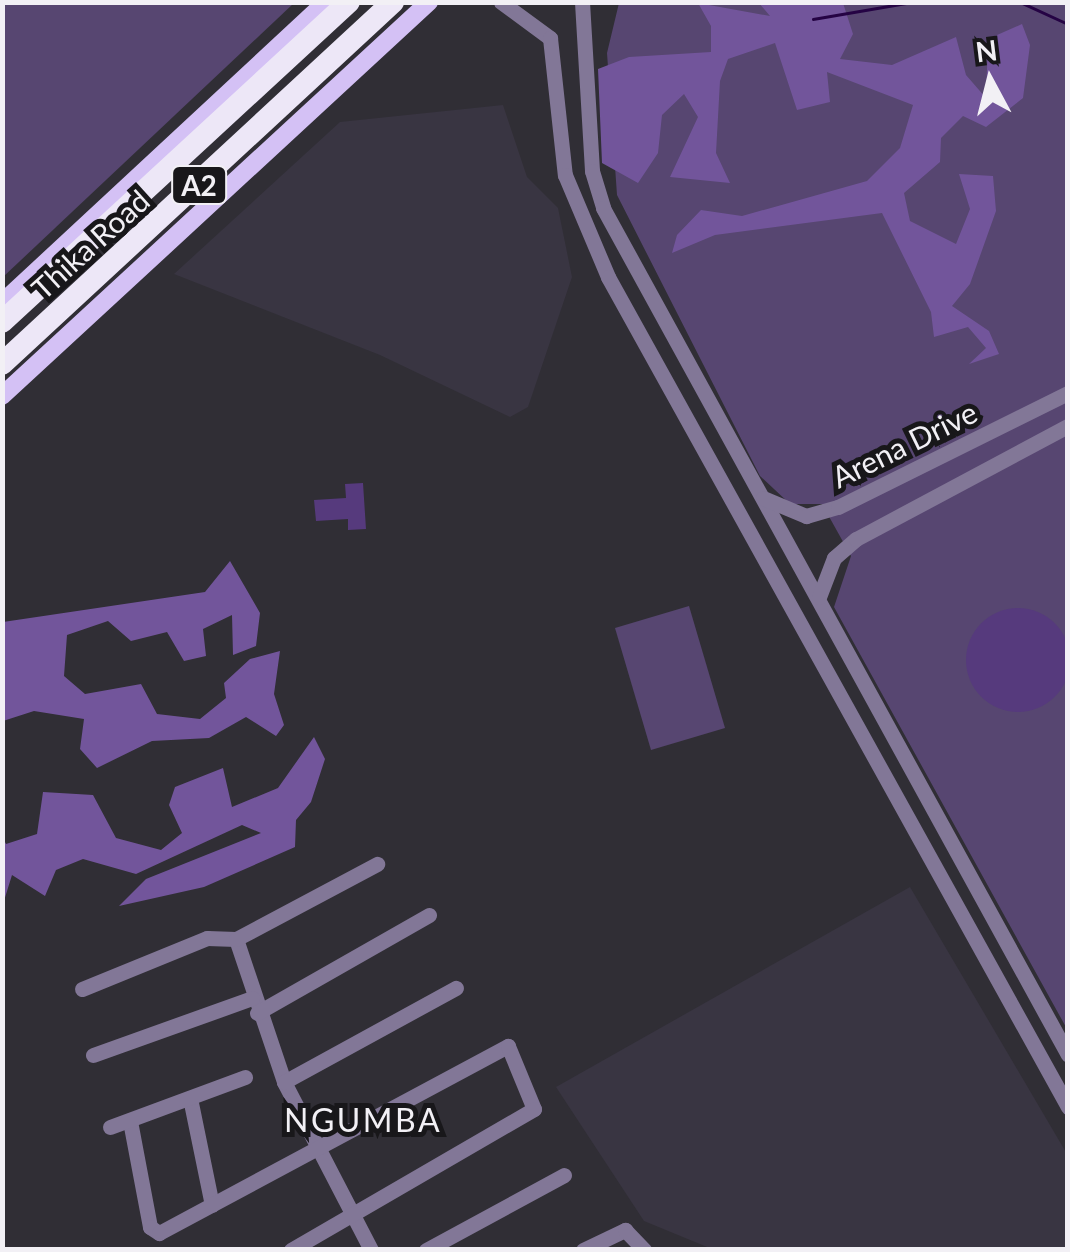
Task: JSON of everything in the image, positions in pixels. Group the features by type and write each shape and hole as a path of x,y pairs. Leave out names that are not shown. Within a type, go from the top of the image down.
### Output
{"highway":[{"name":"Thika Road","path":"2,322 350,2"},
{"name":"Thika Road","path":"2,364 393,2"}],"main road":[{"name":"Thika Road","path":"2,303 326,2"},
{"name":"Thika Road","path":"2,396 429,2"},
{"path":"235,184 272,115"}],"street":[{"path":"501,2 550,38 565,174 596,252 1068,1107"},
{"path":"582,2 592,171 622,242 1068,1055"},
{"path":"596,252 622,242"},
{"name":"Arena Drive","path":"761,497 806,516 838,507 1068,394"},
{"name":"Arena Drive","path":"819,597 834,558 856,539 1068,426"},
{"path":"82,988 206,938 236,938 377,864"},
{"path":"93,1055 254,1005 429,915"},
{"path":"236,938 254,1005 284,1082 372,1250"},
{"path":"284,1082 456,988"},
{"path":"130,1121 152,1231 212,1205 508,1046 534,1109 291,1250"},
{"path":"110,1128 245,1077"},
{"path":"190,1098 212,1205"},
{"path":"426,1250 564,1175"},
{"path":"583,1250 626,1230 644,1250"}],"shaded area":[{"path":"3,2 294,2 294,3 3,277"},
{"path":"619,3 1067,3 1067,1029 834,607 851,556 822,504 790,504 760,476 617,195 607,53"},
{"path":"698,3 770,16 759,3 843,3 853,34 840,59 892,65 956,37 966,75 986,98 988,39 1022,24 1030,45 1023,98 986,127 963,116 941,138 940,162 904,193 910,221 956,244 970,209 959,174 993,176 996,211 970,284 952,306 989,331 999,354 969,364 986,348 968,327 934,337 931,312 882,213 715,235 672,253 677,235 701,210 742,216 867,181 900,148 913,105 827,72 830,102 797,110 775,43 728,59 720,81 716,153 730,183 670,177 698,117 684,94 662,115 658,153 638,183 602,163 598,69 629,57 711,52 711,26"},
{"path":"503,105 527,177 558,208 572,277 528,407 510,417 380,355 174,274 340,122"},
{"path":"230,561 260,613 256,646 233,655 232,615 203,629 206,656 184,661 167,632 131,641 108,621 67,635 64,676 85,694 141,684 157,714 200,719 226,698 224,683 250,659 280,651 274,694 284,725 276,736 246,717 209,738 152,741 97,768 80,749 84,719 34,711 3,721 3,622 205,592"},
{"path":"689,606 725,728 651,750 615,628"},
{"path":"314,737 325,759 311,802 296,820 295,847 204,887 119,906 146,879 261,833 242,825 136,874 83,859 56,870 45,896 12,875 3,904 3,838 6,844 37,834 43,792 93,795 116,838 161,850 182,833 169,805 175,787 223,768 232,807 278,788"},
{"path":"910,887 1067,1154 1067,1249 712,1249 644,1221 556,1087"}],"building":[{"path":"363,483 366,529 348,530 348,519 316,521 314,500 346,498 345,484"},
{"path":"1018,608 1038,612 1061,631 1070,660 1066,680 1047,703 1018,712 998,708 975,689 966,660 970,640 989,617"}],"waterway":[{"path":"813,19 912,2"},
{"path":"1020,2 1068,24"}],"district":[{"name":"NGUMBA","path":"363,1120"}]}
